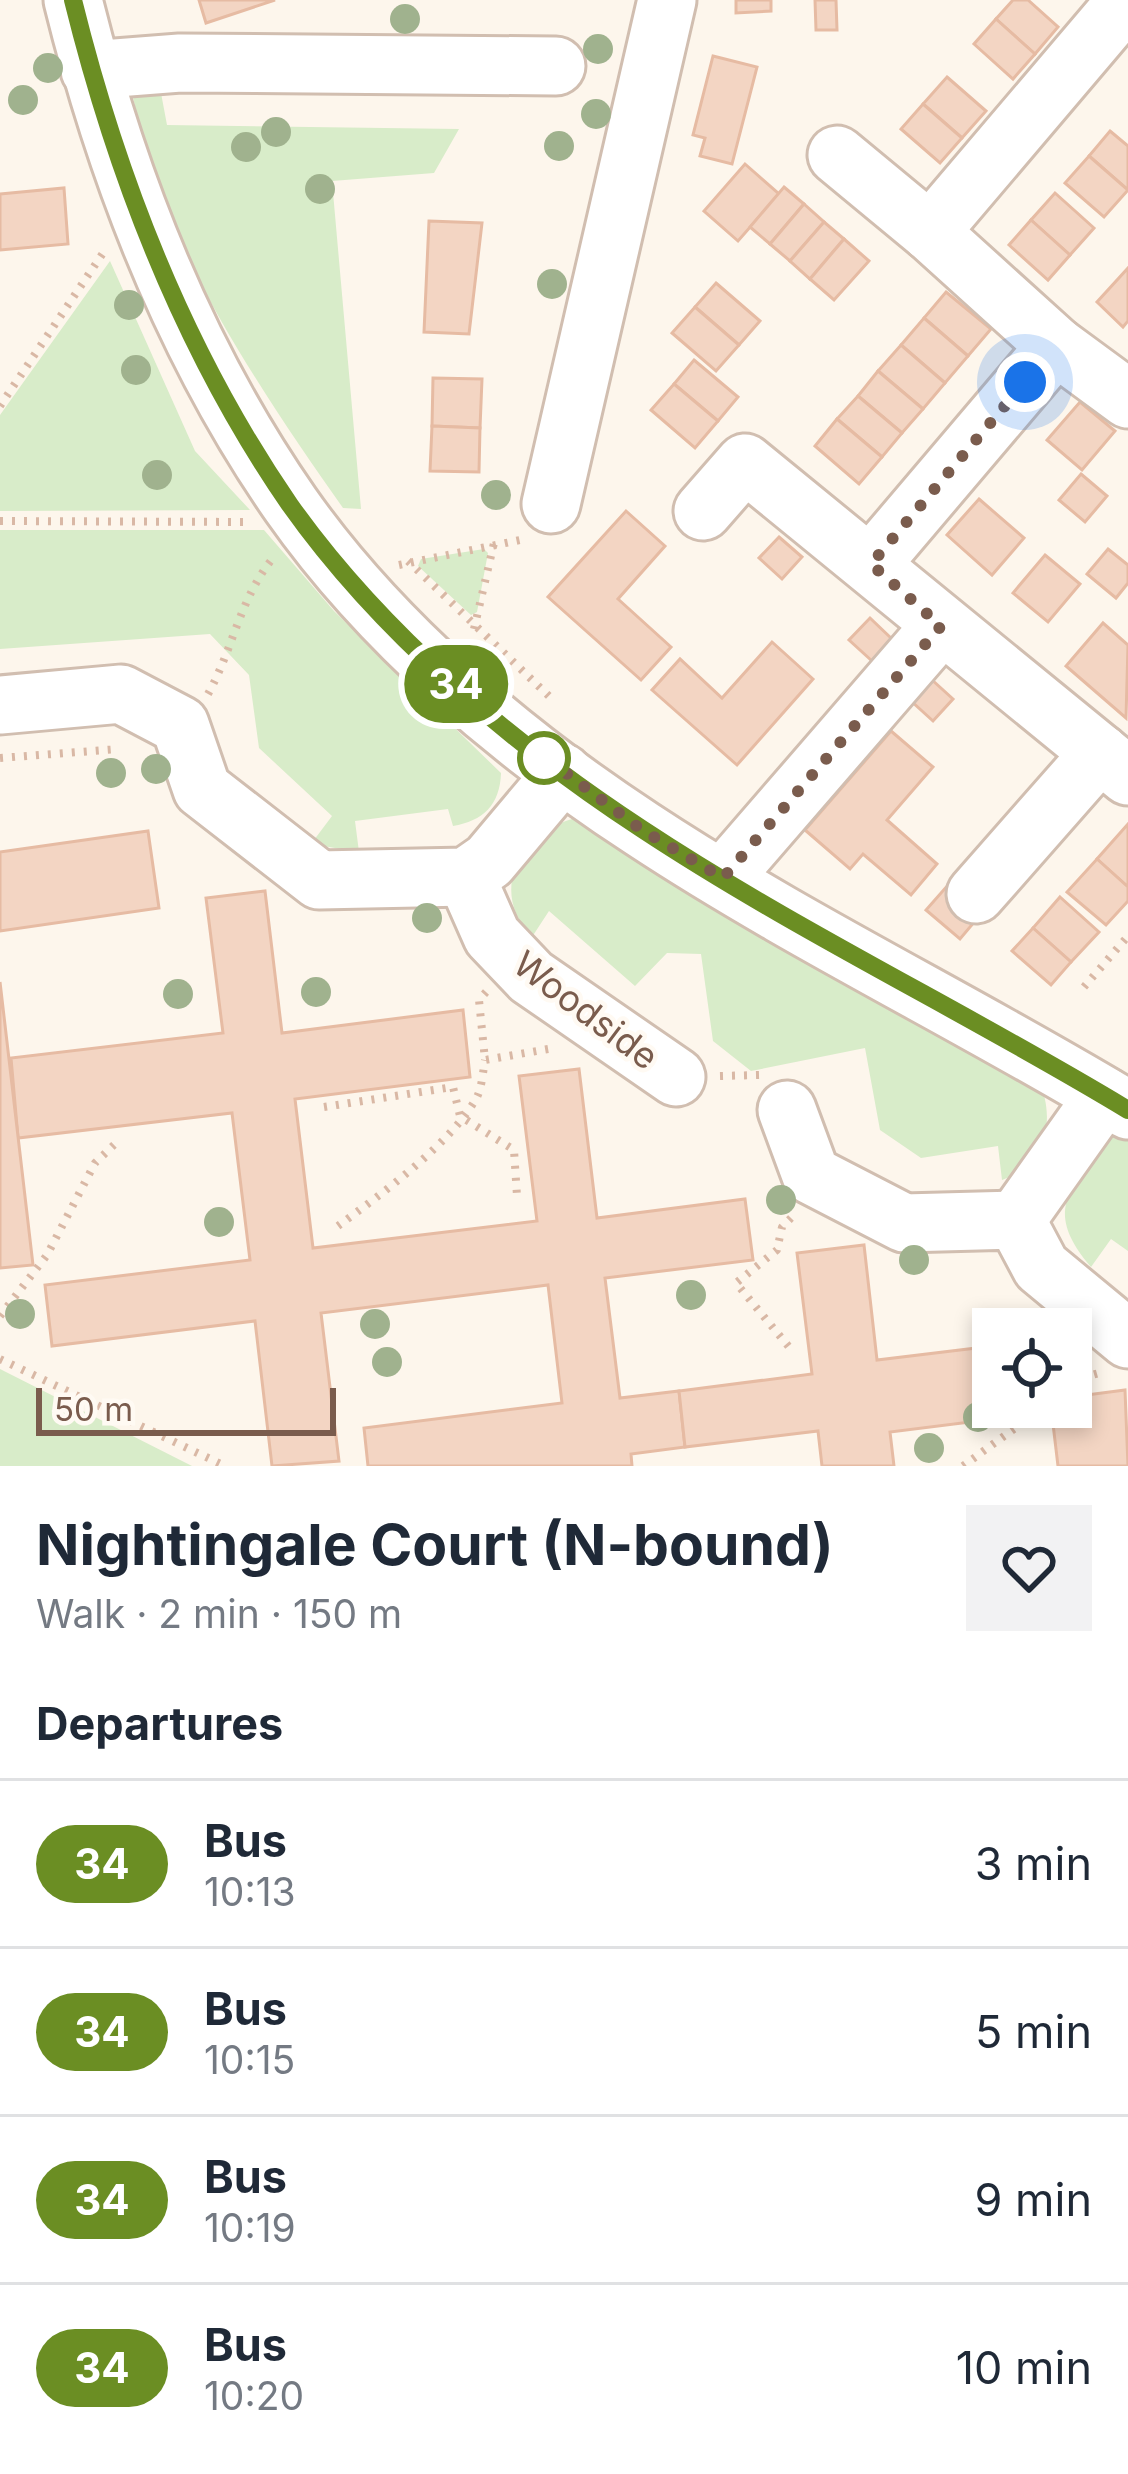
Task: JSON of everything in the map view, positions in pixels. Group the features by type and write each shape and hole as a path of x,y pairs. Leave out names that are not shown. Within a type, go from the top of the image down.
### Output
{"street":[{"path":"73,0 90,70 142,227 209,368 291,505 383,574 464,692 563,773 723,878 1116,1103 1016,1220 904,1223 811,1175 787,1110"},
{"path":"551,504 667,0"},
{"path":"930,232 1127,0"},
{"path":"90,70 180,63 556,66"},
{"path":"837,154 1056,346 1128,399"},
{"path":"871,564 1056,346"},
{"path":"703,511 745,463 941,626 1118,762 976,894"},
{"path":"723,878 941,626"},
{"path":"0,705 121,694 183,734 202,789 320,880 466,877 489,861 563,773"},
{"name":"Woodside","path":"466,877 492,936 531,977 676,1077"},
{"path":"1016,1220 1041,1267 1128,1339"}],"path":[{"path":"0,406 116,235"},
{"path":"383,574 494,543 537,537 551,504"},
{"path":"0,521 267,522"},
{"path":"0,758 183,734 232,650 250,586 285,543"},
{"path":"474,629 494,543"},
{"path":"383,574 474,629 559,706"},
{"path":"1084,987 1128,936"},
{"path":"338,1226 382,1194 460,1116 478,1095 485,1060"},
{"path":"676,1077 776,1074 787,1110"},
{"path":"325,1107 453,1087 460,1116 514,1150 517,1196"},
{"path":"0,1316 47,1256 95,1162 117,1142"},
{"path":"794,1353 736,1283 777,1250 782,1227 825,1183"},
{"path":"0,1359 225,1466"},
{"path":"963,1466 1015,1428"}],"green space":[{"path":"158,77 167,125 459,129 434,173 332,181 361,509 343,508 262,388 187,256 151,169 129,79"},
{"path":"110,261 195,451 250,510 0,511 0,415"},
{"path":"0,530 264,530 334,611 501,773 493,803 473,820 453,826 448,809 355,821 359,852 311,844 332,816 259,748 249,675 210,634 0,649"},
{"path":"484,549 488,553 477,612 471,615 418,566 421,559"},
{"path":"579,817 1038,1079 1047,1125 1029,1164 1002,1180 998,1146 921,1158 880,1130 865,1048 751,1071 713,1041 701,954 667,953 635,986 549,911 532,937 512,900 517,864 542,834"},
{"path":"1128,1131 1128,1251 1111,1239 1091,1267 1068,1231 1067,1202 1102,1138"},
{"path":"0,1369 192,1466 0,1466"}],"building":[{"path":"199,0 275,0 206,23"},
{"path":"736,0 771,0 771,11 736,13"},
{"path":"815,0 836,0 837,30 816,30"},
{"path":"1013,0 1028,0 1058,27 1035,54 996,19"},
{"path":"996,19 1035,54 1013,79 974,44"},
{"path":"713,56 757,67 732,164 700,156 705,138 693,135"},
{"path":"947,77 986,111 962,138 923,104"},
{"path":"923,104 962,138 940,163 901,129"},
{"path":"1110,131 1128,146 1128,190 1089,156"},
{"path":"1089,156 1128,190 1104,217 1065,183"},
{"path":"745,164 779,194 738,241 704,211"},
{"path":"784,187 804,204 770,244 750,227"},
{"path":"64,188 68,244 0,250 0,194"},
{"path":"1055,193 1094,228 1070,255 1031,220"},
{"path":"804,204 824,222 790,261 770,244"},
{"path":"1031,220 1070,255 1048,280 1009,245"},
{"path":"429,221 482,223 469,334 424,332"},
{"path":"824,222 844,239 810,279 790,261"},
{"path":"844,239 869,261 834,300 810,279"},
{"path":"1128,268 1128,321 1123,327 1097,302"},
{"path":"716,283 760,321 739,345 695,307"},
{"path":"946,292 991,329 968,356 924,318"},
{"path":"695,307 739,345 716,371 672,333"},
{"path":"924,318 968,356 945,383 901,345"},
{"path":"901,345 945,383 923,409 878,371"},
{"path":"694,360 738,397 718,421 674,384"},
{"path":"878,371 923,409 902,433 858,396"},
{"path":"433,378 482,379 480,428 432,426"},
{"path":"674,384 718,421 695,448 651,410"},
{"path":"858,396 902,433 882,457 837,419"},
{"path":"1080,402 1115,431 1082,470 1047,440"},
{"path":"837,419 882,457 859,484 815,446"},
{"path":"432,426 480,428 479,472 430,471"},
{"path":"1081,474 1107,496 1085,522 1059,500"},
{"path":"979,499 1024,538 992,575 947,535"},
{"path":"626,511 665,546 618,599 671,647 641,680 548,597"},
{"path":"779,537 802,557 782,579 759,558"},
{"path":"1108,549 1128,565 1128,583 1116,598 1087,574"},
{"path":"1045,555 1080,584 1048,622 1013,593"},
{"path":"870,618 892,639 872,661 849,640"},
{"path":"1103,623 1128,645 1126,718 1066,666"},
{"path":"772,642 813,679 737,765 652,690 680,659 722,698"},
{"path":"931,679 953,699 933,721 910,700"},
{"path":"891,731 933,767 887,820 937,864 911,895 863,854 850,869 805,830"},
{"path":"1128,824 1128,887 1097,859"},
{"path":"148,831 159,908 0,931 0,852"},
{"path":"1097,859 1128,887 1128,901 1106,925 1067,892"},
{"path":"948,885 981,914 960,939 926,910"},
{"path":"265,891 282,1033 463,1010 470,1077 295,1099 313,1248 537,1221 519,1076 579,1069 597,1218 745,1199 753,1260 605,1278 620,1398 679,1391 685,1447 631,1454 632,1466 368,1466 364,1428 562,1403 548,1285 321,1313 339,1461 272,1466 255,1321 52,1346 45,1285 250,1260 232,1113 18,1138 11,1058 223,1033 206,898"},
{"path":"1060,897 1099,932 1071,962 1033,928"},
{"path":"1033,928 1071,962 1051,985 1012,951"},
{"path":"0,982 33,1265 0,1268"},
{"path":"864,1245 877,1360 972,1349 972,1422 890,1432 894,1466 822,1466 818,1431 685,1447 679,1391 812,1374 797,1253"},
{"path":"1125,1390 1128,1466 1058,1466 1053,1428 1092,1428 1092,1394"}],"bus line":[{"name":"34","path":"73,0 112,146 142,227 209,368 291,505 358,587 464,692 642,830 1128,1110"}],"route":[{"path":"544,758 530,746 642,830 723,878 941,626 871,564 1025,382"}]}
